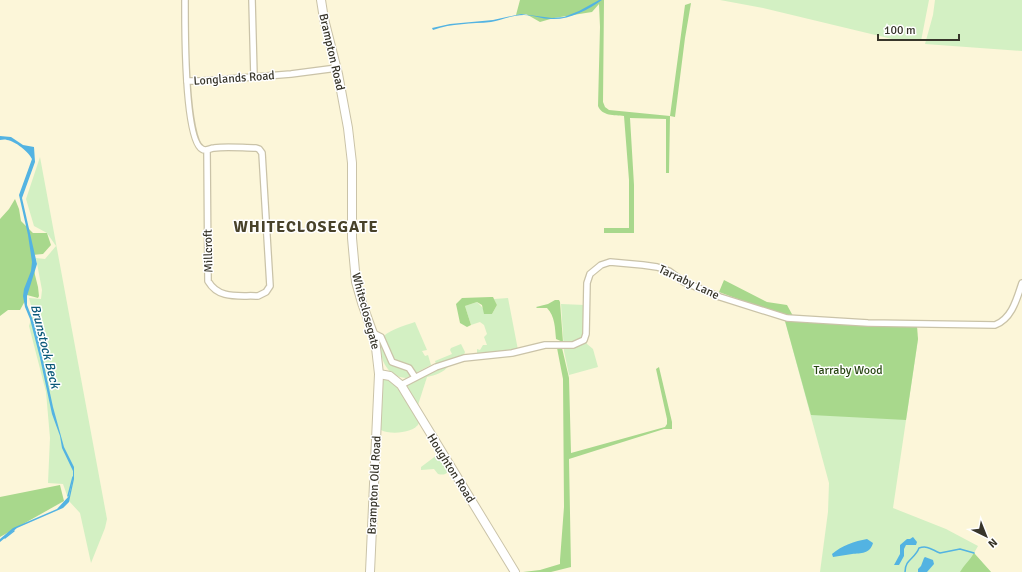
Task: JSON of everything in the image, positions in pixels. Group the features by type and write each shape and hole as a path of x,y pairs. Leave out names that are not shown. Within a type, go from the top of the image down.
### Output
{"main road":[{"name":"Brampton Road","path":"321,0 324,19 337,68 344,103"},
{"name":"Whiteclosegate","path":"344,103 352,163 354,265 356,282 373,333 378,357 379,374 377,398"},
{"name":"Houghton Road","path":"379,374 390,376 401,385 515,572"},
{"name":"Brampton Old Road","path":"370,572 377,398"}],"street":[{"name":"Longlands Road","path":"185,0 187,80 202,81 337,68"},
{"path":"252,0 254,76"},
{"path":"187,80 189,110 194,136 199,147 207,150"},
{"name":"Millcroft","path":"221,147 256,148 260,149 262,153 270,286 262,295 224,294 216,291 208,281 207,150 221,147"},
{"name":"Tarraby Lane","path":"401,385 436,367 464,358 512,353 545,345 566,346 579,343 584,340 586,334 588,278 593,271 601,265 610,262 657,267 669,271 684,282 720,297 778,316 804,320 868,323 995,325 1000,323 1008,316 1022,283"},
{"path":"373,333 381,337 392,362 409,368 415,377"}],"green space":[{"path":"520,0 604,0 603,102 605,107 609,110 670,116 669,173 666,173 666,119 630,118 634,185 634,233 604,233 604,228 629,228 629,180 624,116 602,112 598,106 600,27 599,4 592,12 554,18 540,22 526,14 516,15"},
{"path":"720,0 929,0 921,41 892,39 763,8"},
{"path":"935,0 1022,0 1022,51 925,44 933,15"},
{"path":"691,3 675,117 670,116 685,5"},
{"path":"40,157 107,519 91,563 80,513 69,501 63,484 48,483 50,438 46,392 29,326 33,313 29,298 41,299 42,290 36,258 45,259 56,246 47,233 34,226 26,199"},
{"path":"15,199 19,209 21,221 33,233 47,233 51,245 43,254 32,255 38,287 38,298 27,295 20,310 8,310 0,316 0,219"},
{"path":"724,280 767,302 787,305 793,316 778,314 719,292"},
{"path":"493,297 497,305 492,314 484,314 482,305 477,302 465,306 471,325 467,327 460,323 456,304 462,298"},
{"path":"508,298 518,350 477,353 477,349 480,350 483,345 487,345 484,337 487,334 484,325 480,322 471,325 465,306 477,302 489,314 492,314 497,305 494,299"},
{"path":"555,300 559,300 560,302 563,342 556,339 554,322 550,311 547,308 536,307 548,304"},
{"path":"561,304 585,305 585,336 587,344 593,349 598,367 569,375 564,351"},
{"path":"785,321 904,326 918,339 893,508 946,529 978,546 974,553 991,572 820,572 828,512 829,483"},
{"name":"Tarraby Wood","path":"785,321 917,326 918,339 906,420 811,415"},
{"path":"415,322 427,350 422,351 425,356 428,355 431,365 406,378 399,377 393,374 385,365 381,353 380,340 391,331"},
{"path":"461,344 465,352 464,355 436,364 435,361 452,354 450,350 451,348"},
{"path":"557,348 562,348 569,378 571,453 665,427 667,424 667,419 656,369 659,367 672,422 672,429 664,429 569,459 571,567 551,572 523,572 540,570 560,564 564,507 563,379"},
{"path":"449,365 442,372 427,377 418,405 406,386 425,375"},
{"path":"383,380 389,380 398,386 419,423 413,429 396,433 381,430"},
{"path":"437,455 441,457 448,470 446,474 438,474 434,469 421,470 421,467"},
{"path":"60,485 64,501 0,537 0,497"},
{"path":"974,553 991,572 960,572"}],"water":[{"path":"599,0 602,0 584,11 565,18 548,19 520,15 491,22 454,25 433,30 432,28 450,24 493,20 521,14 552,18 564,17"},
{"name":"Brunstock Beck","path":"0,136 11,137 23,145 34,147 35,162 22,198 37,264 27,296 27,305 36,328 53,407 64,447 74,467 74,479 69,502 63,508 17,528 0,542 0,539 13,528 57,509 69,496 73,471 62,448 60,436 52,414 40,358 23,296 31,271 32,262 28,235 19,195 32,159 21,147 14,142 0,140"},
{"path":"913,537 917,542 916,545 906,545 904,549 904,556 899,565 894,565 900,554 900,545 907,539"},
{"path":"867,539 873,543 872,547 867,551 833,557 832,554 844,546"},
{"path":"925,557 933,560 934,564 927,572 918,572 918,569"}],"waterway":[{"name":"Brunstock Beck","path":"68,496 73,477"},
{"name":"Brunstock Beck","path":"5,538 14,531"},
{"path":"905,572 908,562 919,548 922,547 927,547 940,553 960,549 974,553"}],"district":[{"name":"WHITECLOSEGATE","path":"306,226"}]}
